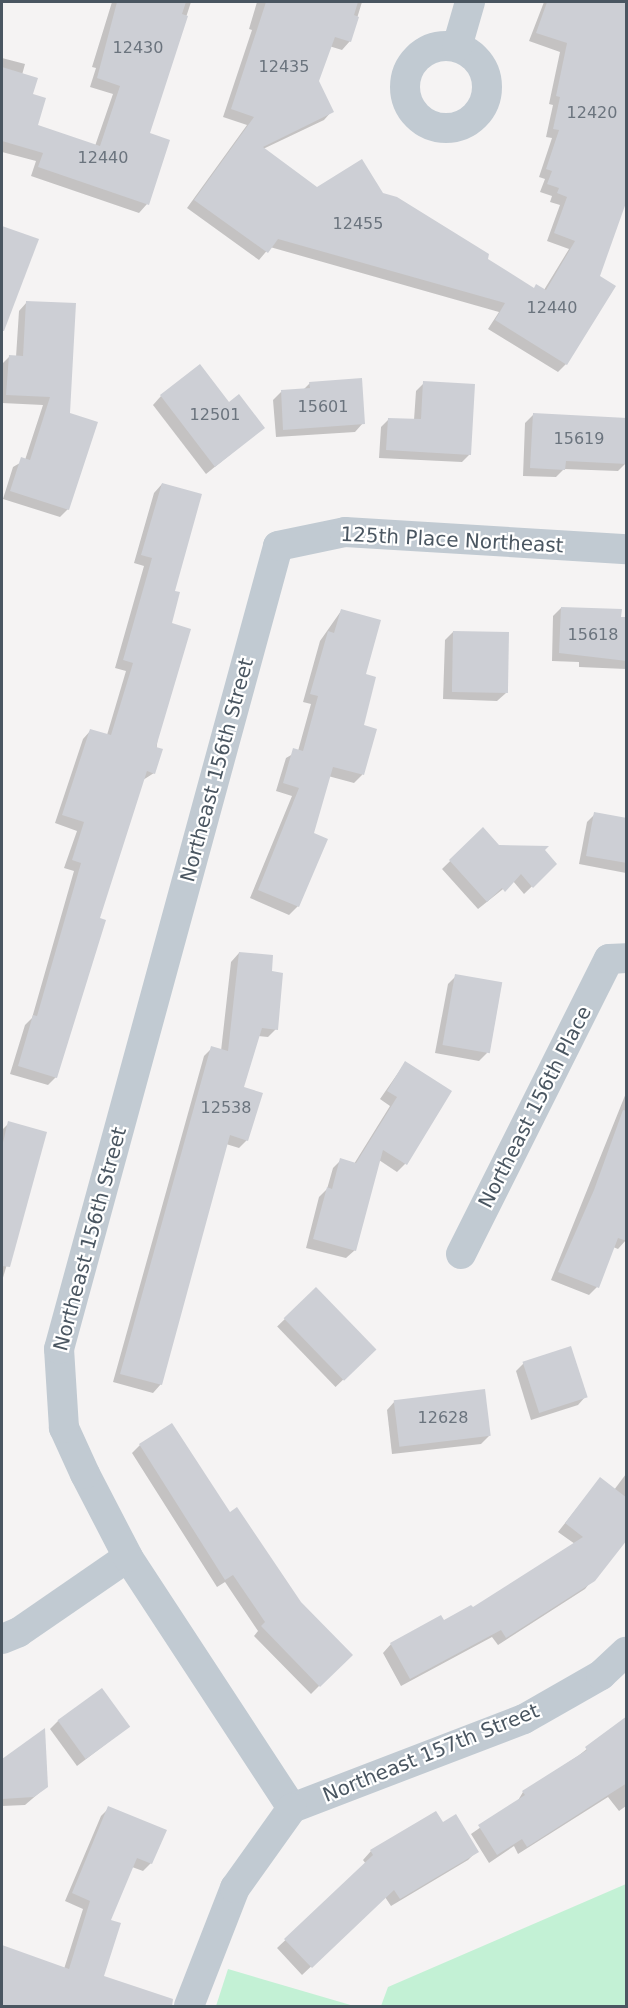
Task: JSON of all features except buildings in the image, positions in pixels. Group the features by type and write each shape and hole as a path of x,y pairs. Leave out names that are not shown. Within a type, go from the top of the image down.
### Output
{"street":[{"path":"457,47 470,2"},
{"name":"125th Place Northeast","path":"278,546 345,532 627,549"},
{"name":"Northeast 156th Street","path":"278,546 58,1349 64,1428 128,1557 292,1809"},
{"name":"Northeast 156th Place","path":"460,1254 618,958"},
{"path":"2,1639 19,1632 128,1557"},
{"name":"Northeast 157th Street","path":"292,1809 524,1719 601,1675 627,1652"},
{"path":"189,2007 235,1888 292,1809"}],"green space":[{"path":"626,1884 626,2006 381,2006 388,1987"},
{"path":"228,1969 354,2006 216,2006"}]}
